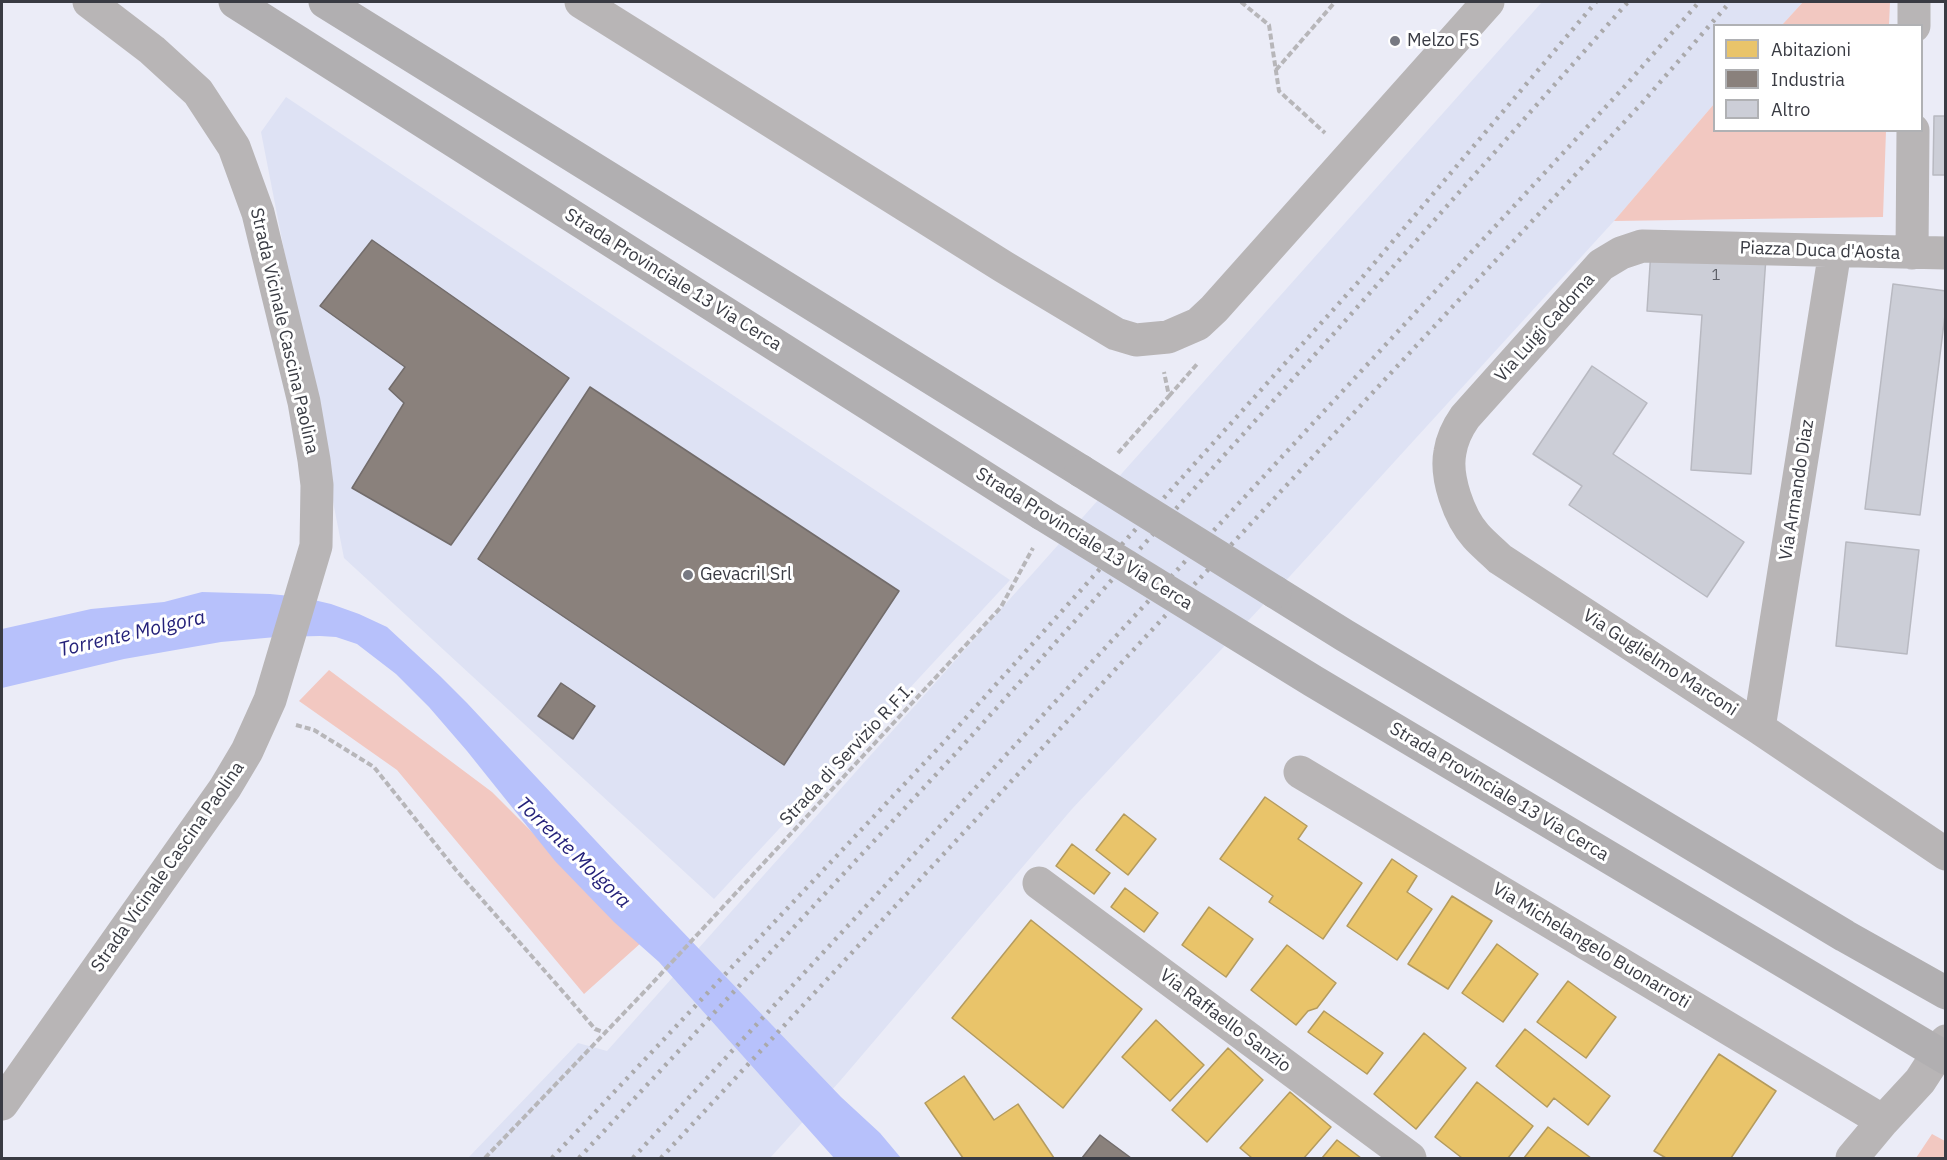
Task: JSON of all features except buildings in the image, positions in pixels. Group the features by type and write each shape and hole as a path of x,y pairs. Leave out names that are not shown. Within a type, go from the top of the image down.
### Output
{"main road":[{"name":"Strada Provinciale 13 Via Cerca","path":"235,2 1040,528 1313,681 1946,1058"},
{"path":"325,2 1344,635 1845,936 1946,993"}],"street":[{"name":"Strada Vicinale Cascina Paolina","path":"2,1104 225,788 247,751 270,700 316,546 317,485 304,402 258,213 234,147 198,92 152,50 89,2"},
{"path":"581,2 994,261 1116,334 1136,340 1159,339 1176,334 1198,324 1214,309 1488,2"},
{"path":"1914,2 1914,24"},
{"name":"Piazza Duca d'Aosta","path":"1642,246 1912,254 1913,132"},
{"name":"Via Luigi Cadorna","path":"1459,425 1601,265 1621,253 1642,246"},
{"name":"Via Armando Diaz","path":"1759,728 1835,251"},
{"path":"1912,254 1946,253"},
{"name":"Via Guglielmo Marconi","path":"1459,425 1450,453 1450,475 1460,509 1475,535 1500,559 1759,728 1946,854"},
{"name":"Via Michelangelo Buonarroti","path":"1300,772 1883,1120"},
{"name":"Via Raffaello Sanzio","path":"1040,883 1410,1158"},
{"path":"1852,1158 1883,1120 1920,1081 1946,1041"}],"path":[{"path":"1276,70 1335,2"},
{"path":"1115,456 1169,396 1159,339"},
{"name":"Strada di Servizio R.F.I.","path":"485,1158 606,1033 1001,607 1040,528"},
{"path":"262,717 314,730 374,767 456,870 595,1029 606,1033"}],"shaded area":[{"path":"1542,2 1803,2 1783,24 1713,24 1713,105 1614,221 1291,575 1072,809 840,1081 770,1158 468,1158 578,1043 607,1051"},
{"path":"1803,2 1890,2 1889,24 1783,24"},
{"name":"Gevacril Srl","path":"286,97 1010,580 714,899 344,558 261,132"},
{"path":"1713,105 1713,132 1886,132 1883,217 1614,221"},
{"path":"329,670 492,792 642,942 584,994 397,770 299,701"},
{"path":"1932,1134 1945,1141 1945,1158 1916,1158"}],"water":[{"name":"Torrente Molgora","path":"202,592 301,597 331,604 387,627 467,703 610,856 841,1097 880,1133 901,1158 834,1158 659,962 614,922 555,861 429,707 396,674 357,644 336,637 320,636 221,642 124,659 2,688 2,629 91,609 164,602"}],"railway":[{"path":"552,1158 945,741 1360,280 1596,2"},
{"path":"579,1158 956,753 1337,330 1628,2"},
{"path":"633,1158 1626,85 1699,2"},
{"path":"661,1158 1642,103 1730,2"}],"place":[{"name":"Melzo FS","path":"1395,41"},
{"name":"Gevacril Srl","path":"688,575"}]}
